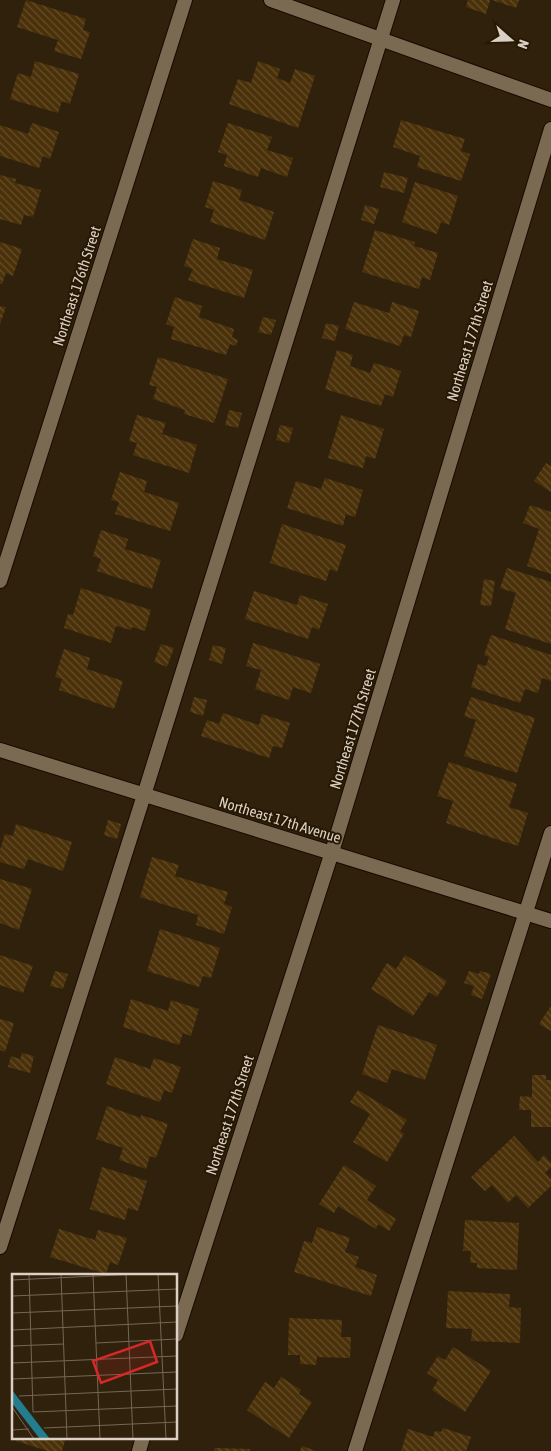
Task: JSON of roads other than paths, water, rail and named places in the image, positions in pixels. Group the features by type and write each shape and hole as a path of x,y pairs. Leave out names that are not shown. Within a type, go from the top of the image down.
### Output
{"street":[{"name":"Northeast 176th Street","path":"0,581 185,0"},
{"path":"271,0 551,100"},
{"path":"0,1247 393,0"},
{"name":"Northeast 177th Street","path":"178,1329 332,852 551,129"},
{"name":"Northeast 17th Avenue","path":"0,750 551,921"},
{"path":"355,1451 551,833"},
{"path":"139,1451 143,1438"}]}
